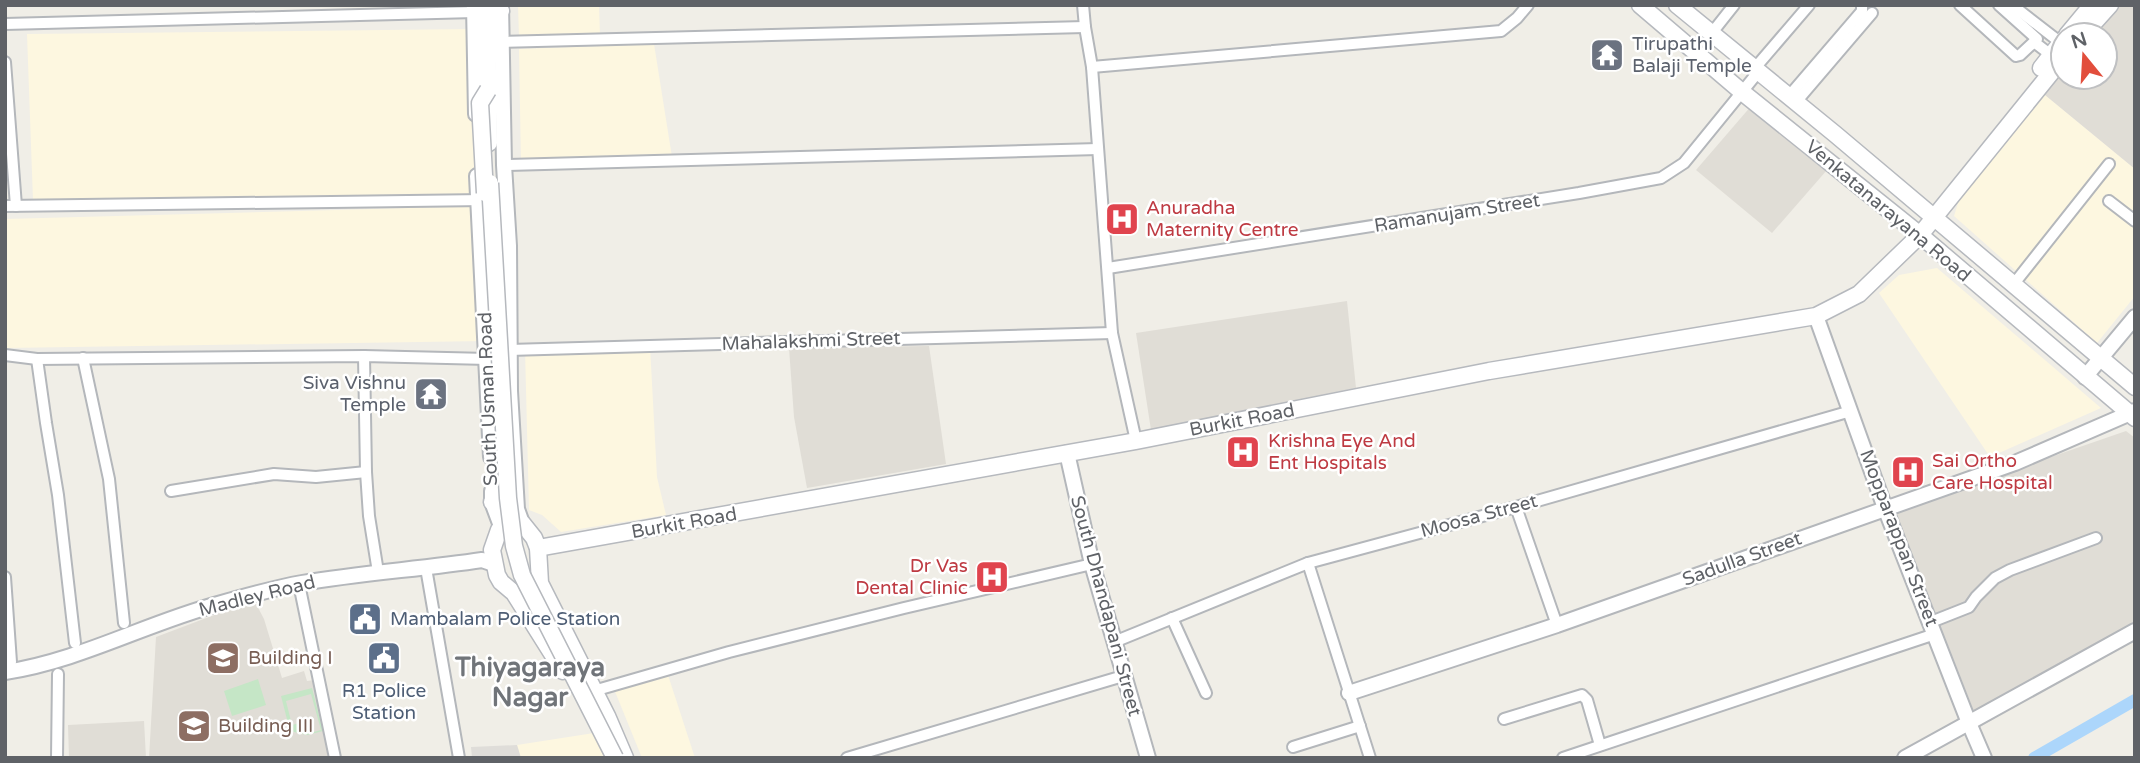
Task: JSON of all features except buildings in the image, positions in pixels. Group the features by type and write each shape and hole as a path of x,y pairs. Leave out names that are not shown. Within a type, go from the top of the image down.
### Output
{"main road":[{"name":"Venkatanarayana Road","path":"1640,5 2133,415"},
{"name":"Venkatanarayana Road","path":"1677,5 1930,213 2135,387"},
{"path":"2080,21 2092,5"},
{"path":"2096,21 2110,5"},
{"path":"489,7 488,90 480,103 497,443 498,495 492,502"},
{"path":"1849,298 1859,294 1876,277 1915,232 2049,61"},
{"name":"South Usman Road","path":"488,90 508,498 517,555 522,575 615,758"},
{"name":"Burkit Road","path":"538,548 1136,441 1489,371 1816,316 1849,298 1853,286 1915,232"},
{"path":"522,523 511,522 501,526 492,550 494,564 501,582 514,593 560,664 591,721 607,758"},
{"name":"South Usman Road","path":"522,523 538,548 540,583 625,758"},
{"path":"514,593 540,583"}],"street":[{"path":"1083,5 1092,67 1112,333 1136,441"},
{"path":"1092,67 1501,31 1528,5"},
{"path":"1711,34 1734,5"},
{"name":"Ramanujam Street","path":"1108,268 1661,178 1684,163 1808,5"},
{"path":"1792,99 1862,11 1862,5"},
{"path":"1960,5 2016,56 2020,55 2037,39 1999,5"},
{"path":"2012,5 2049,36"},
{"path":"5,24 489,7"},
{"name":"South Usman Road","path":"489,7 502,42 505,199 509,246 509,350 517,509 522,523"},
{"name":"South Usman Road","path":"489,7 478,200 488,359 492,502 501,526"},
{"path":"1792,99 1872,13"},
{"path":"502,42 1085,27"},
{"path":"2034,42 2049,44"},
{"path":"5,62 10,206 505,199"},
{"path":"504,165 1097,149"},
{"path":"2013,285 2109,164"},
{"path":"2109,201 2135,221"},
{"name":"Mopparappan Street","path":"1816,316 1885,508 1984,758"},
{"path":"2085,377 2135,317"},
{"name":"Mahalakshmi Street","path":"509,350 1112,333"},
{"path":"5,355 37,359 365,356 488,359"},
{"path":"365,356 366,472 369,516 378,572"},
{"path":"83,358 108,479 124,623"},
{"path":"37,359 58,495 75,643"},
{"name":"Moosa Street","path":"1114,642 1308,563 1852,411"},
{"name":"Sadulla Street","path":"1349,693 1557,625 2015,463 2133,415"},
{"name":"South Dhandapani Street","path":"1067,453 1092,564 1148,758"},
{"path":"171,491 274,474 316,477 366,472"},
{"path":"1516,507 1557,625"},
{"path":"1563,758 1933,628 1969,607 1995,578 2096,538"},
{"name":"Madley Road","path":"8,667 27,669 217,604 299,584 482,560 494,564"},
{"path":"1308,563 1370,758"},
{"path":"578,697 729,652 1092,564"},
{"path":"425,568 459,758"},
{"path":"5,578 8,667"},
{"path":"299,584 335,758"},
{"path":"1172,618 1206,693"},
{"path":"1905,758 2135,631"},
{"path":"57,758 58,674"},
{"path":"847,758 1123,676"},
{"path":"1504,719 1582,695 1587,700 1600,745"},
{"path":"1293,747 1360,726"}],"shaded area":[{"path":"518,5 599,5 600,36 519,37"},
{"path":"2111,5 2135,5 2135,169 2039,90 2049,78 2049,91 2119,91 2119,21 2098,21"},
{"path":"472,29 482,196 33,200 27,34"},
{"path":"654,44 672,157 521,164 519,49"},
{"path":"2039,90 2135,169 2135,296 2097,343 1954,216 1959,200"},
{"path":"1752,105 1827,170 1772,233 1696,170"},
{"path":"483,206 486,341 5,348 5,219"},
{"path":"1937,268 2101,408 1990,457 1879,293 1899,275"},
{"path":"1347,301 1356,388 1151,430 1136,333"},
{"path":"650,346 657,477 666,515 561,532 542,515 529,510 525,349"},
{"path":"929,346 946,464 807,488 794,417 789,348"},
{"path":"2126,431 2135,438 2135,632 1980,727 1895,511"},
{"path":"254,600 264,619 282,678 304,671 307,681 315,680 332,758 149,758 156,637"},
{"path":"668,675 695,758 642,758 614,689"},
{"path":"144,721 146,758 69,758 68,725"},
{"path":"594,733 605,758 521,758 517,745"},
{"path":"517,745 521,758 472,758 471,747"}],"green space":[{"path":"258,679 266,705 232,716 224,691"},
{"path":"312,688 323,731 307,735 290,731 281,696","holes":["311,694 321,730 314,732 311,720 292,725 286,701"]}],"waterway":[{"path":"2034,758 2135,700"}],"place":[{"name":"Tirupathi Balaji Temple","path":"1607,55"},
{"name":"Anuradha Maternity Centre","path":"1122,219"},
{"name":"Siva Vishnu Temple","path":"431,394"},
{"name":"Krishna Eye And Ent Hospitals","path":"1243,452"},
{"name":"Sai Ortho Care Hospital","path":"1908,472"},
{"name":"Dr Vas Dental Clinic","path":"992,577"},
{"name":"Mambalam Police Station","path":"365,619"},
{"name":"Building I","path":"223,658"},
{"name":"R1 Police Station","path":"384,658"},
{"name":"Building III","path":"194,726"}],"district":[{"name":"Thiyagaraya Nagar","path":"530,682"}]}
